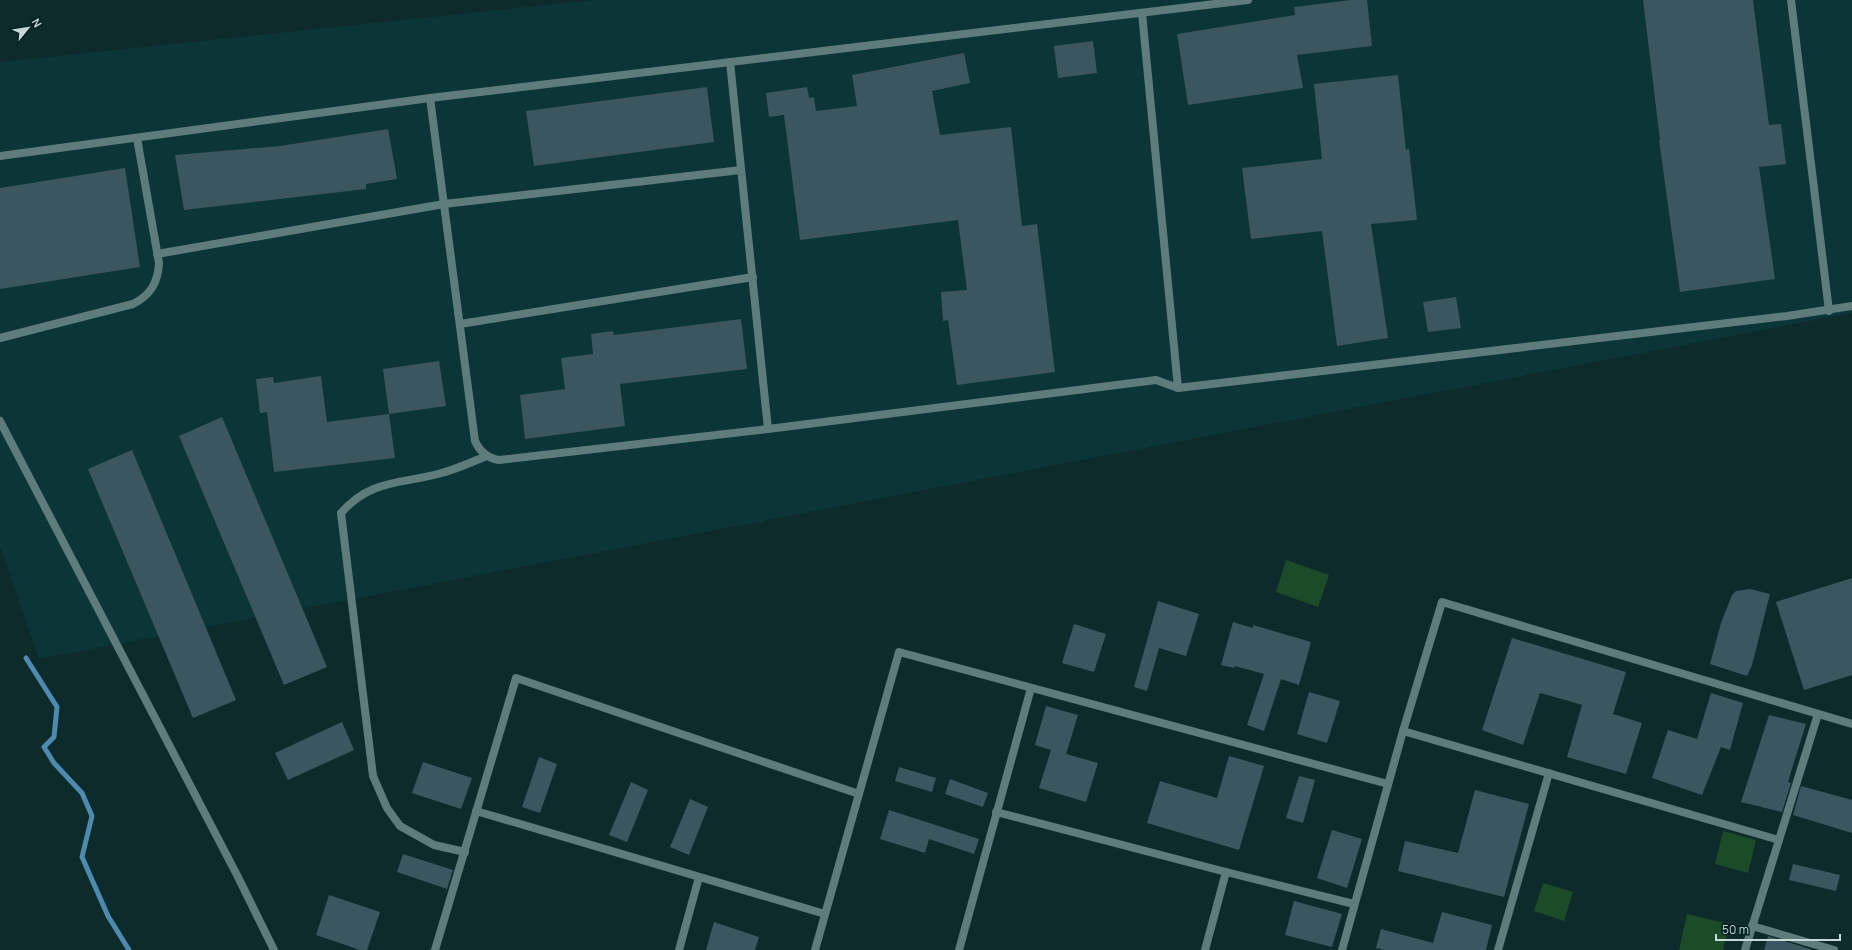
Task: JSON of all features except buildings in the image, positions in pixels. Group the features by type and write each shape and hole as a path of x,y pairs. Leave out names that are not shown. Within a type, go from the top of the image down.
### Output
{"street":[{"path":"0,156 430,98 1248,0"},
{"path":"1791,0 1829,311"},
{"path":"1142,13 1178,388"},
{"path":"730,62 768,429"},
{"path":"430,98 475,441 482,452 487,456 499,460 768,429 1156,380 1178,388 1829,311 1852,306"},
{"path":"0,338 134,304 141,300 150,291 157,280 157,254 137,138"},
{"path":"157,254 444,204 741,170"},
{"path":"460,324 753,278"},
{"path":"0,421 237,875 274,950"},
{"path":"465,852 434,845 400,826 387,808 373,776 341,513 352,501 370,490 439,474 487,456"},
{"path":"1342,950 1403,731 1442,602 1852,724"},
{"path":"815,950 899,652 1388,784"},
{"path":"435,950 516,678 859,794"},
{"path":"959,950 1031,688"},
{"path":"1745,950 1818,714"},
{"path":"1403,731 1779,840"},
{"path":"1498,950 1549,773"},
{"path":"476,812 825,914"},
{"path":"996,812 1354,904"},
{"path":"1205,950 1226,872"},
{"path":"679,950 699,877"},
{"path":"1752,926 1834,950"}],"shaded area":[{"path":"594,0 1852,0 1852,313 39,659 0,546 0,62"}],"green space":[{"path":"1286,560 1329,575 1318,607 1276,592"},
{"path":"1723,831 1756,840 1748,873 1715,864"},
{"path":"1543,883 1573,892 1564,921 1534,911"},
{"path":"1687,914 1729,924 1723,950 1679,950"}],"waterway":[{"path":"26,658 57,707 54,737 44,747 54,763 82,793 92,816 82,857 108,916 129,950"}]}
